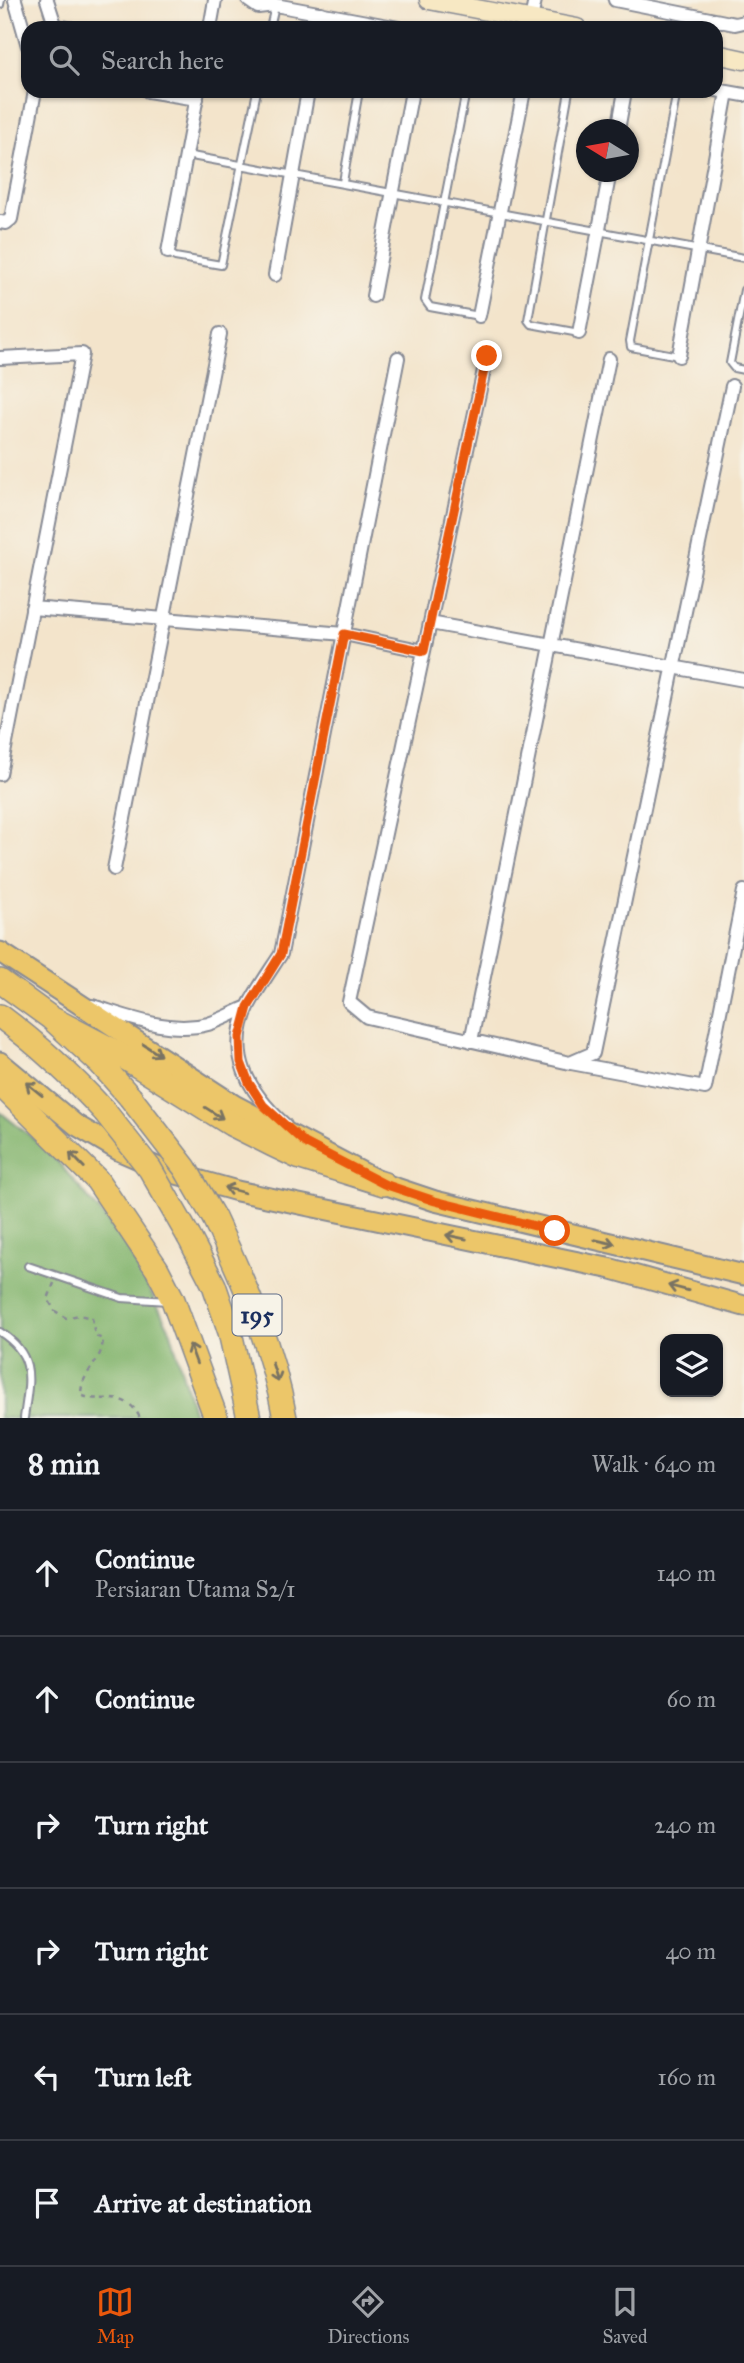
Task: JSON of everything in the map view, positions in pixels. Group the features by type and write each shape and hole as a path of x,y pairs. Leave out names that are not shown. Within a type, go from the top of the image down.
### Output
{"highway":[{"name":"195","path":"0,981 51,1018 100,1063 185,1168 214,1218 247,1287 279,1384 285,1418"},
{"name":"195","path":"0,1016 70,1074 105,1112 150,1169 190,1237 214,1285 230,1332 245,1390 249,1418"},
{"path":"51,1018 114,1051 231,1124 273,1145 298,1157 384,1184"},
{"path":"0,1084 97,1180 157,1269 173,1300 216,1418"}],"main road":[{"path":"429,0 541,21"},
{"path":"723,56 744,60"},
{"path":"0,952 234,1105 384,1184 435,1201 744,1275"},
{"path":"0,1062 76,1125 120,1151 166,1171 250,1194 612,1269 744,1306"}],"street":[{"path":"15,0 21,21"},
{"path":"47,0 54,21"},
{"path":"211,21 215,0"},
{"path":"248,0 258,7 270,3 354,21"},
{"path":"531,19 535,0"},
{"path":"615,0 646,3 743,23"},
{"path":"320,21 321,13"},
{"path":"723,91 744,95"},
{"path":"6,221 33,98"},
{"path":"168,252 196,98"},
{"path":"275,275 307,98"},
{"path":"373,296 411,98"},
{"path":"479,316 523,98"},
{"path":"620,119 624,98"},
{"path":"679,356 698,250 720,98"},
{"path":"579,333 608,182"},
{"path":"114,869 220,334"},
{"path":"0,358 82,354 0,774"},
{"path":"487,356 349,1002 366,1017 570,1063 705,1088 744,891"},
{"path":"305,1143 263,1105 249,1083 241,1062 240,1037 248,1007 281,954 398,358"},
{"path":"471,1041 609,359"},
{"path":"570,1063 593,1053 732,386"},
{"path":"32,608 344,634 424,651"},
{"path":"430,623 744,680"},
{"path":"78,1001 152,1024 188,1027 209,1023 248,1007"}],"lane":[{"path":"0,5 1,0"},
{"path":"270,3 270,21"},
{"path":"168,252 175,257 221,265 255,98"},
{"path":"343,182 358,98"},
{"path":"466,98 425,300 430,307 479,316"},
{"path":"568,98 528,320 531,324 579,333"},
{"path":"676,98 630,341 631,347 679,356"},
{"path":"186,155 393,191 744,258"},
{"path":"744,290 730,363 734,368 744,369"},
{"path":"28,1266 133,1301 173,1300"},
{"path":"0,1332 17,1346 28,1363 29,1381 24,1418"}],"path":[{"path":"56,1277 48,1299 55,1311 66,1318 79,1315 92,1318 95,1336 103,1339 102,1353 81,1384 82,1395 90,1399 111,1397 125,1402 136,1409 140,1418"}],"green space":[{"path":"0,1112 49,1151 124,1241 171,1332 195,1418 0,1418"}],"route":[{"path":"487,356 424,651 344,634 281,954 248,1007 240,1037 241,1062 249,1083 263,1105 305,1143 384,1184 435,1201 555,1231"}]}
